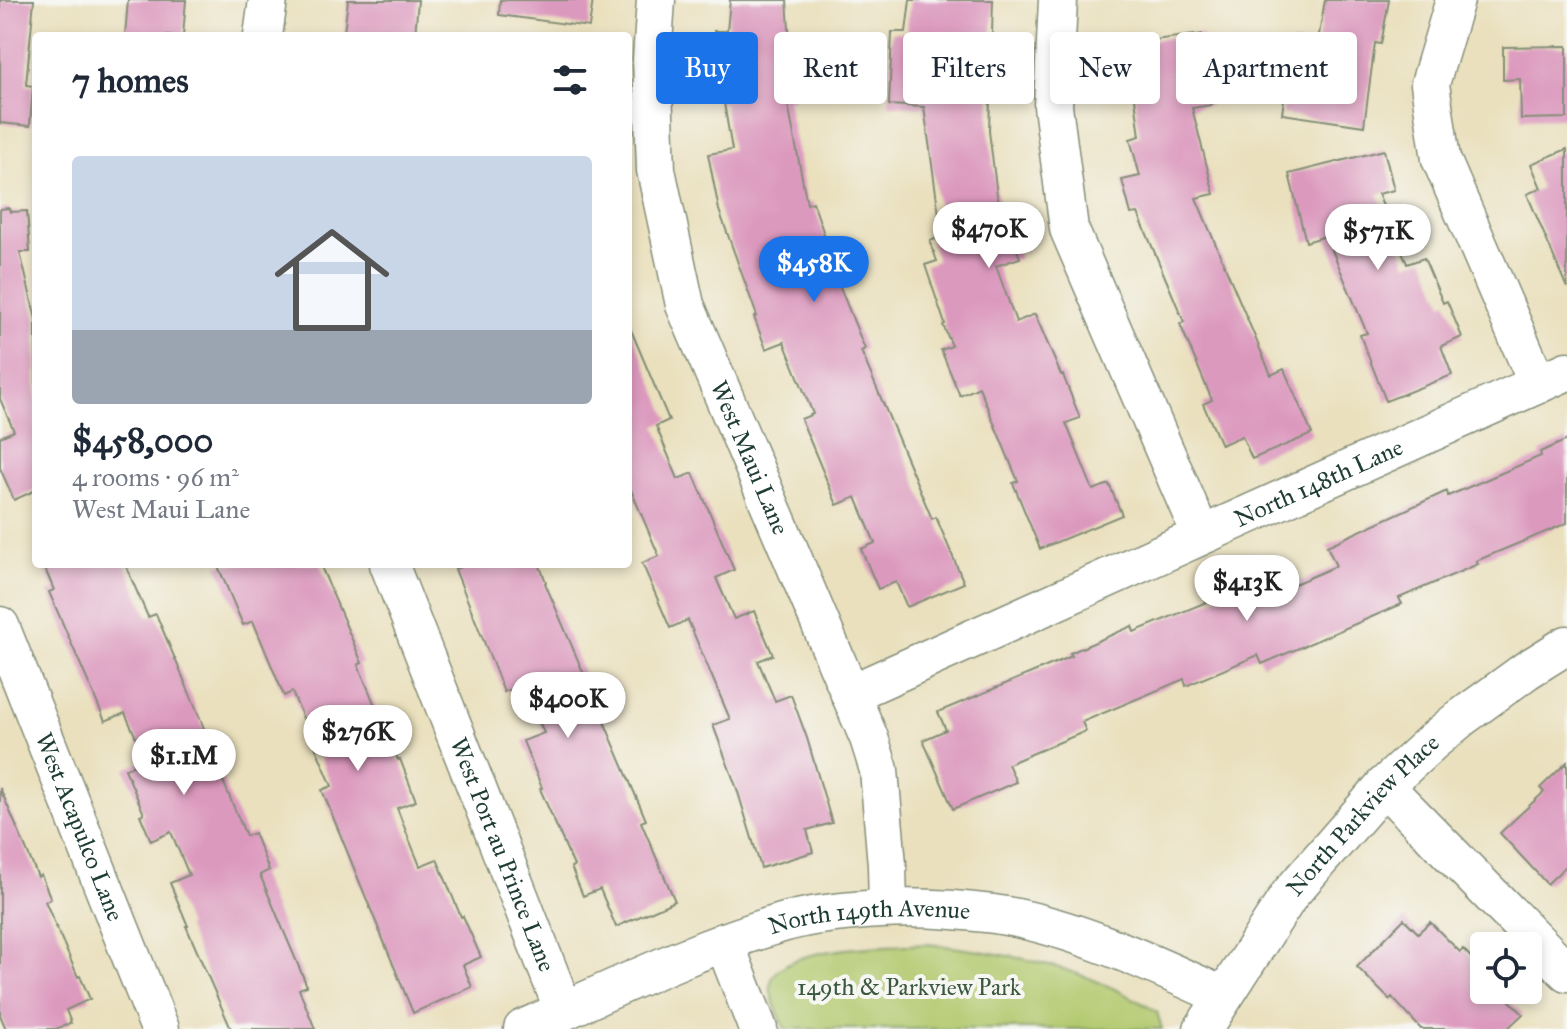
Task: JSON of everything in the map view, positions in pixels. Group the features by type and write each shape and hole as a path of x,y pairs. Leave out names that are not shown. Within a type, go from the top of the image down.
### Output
{"street":[{"path":"264,32 268,0"},
{"name":"West Maui Lane","path":"656,0 652,59 656,170 685,305 869,738 879,770 888,907"},
{"path":"1058,0 1053,106 1069,229 1201,535"},
{"path":"1455,0 1430,84 1441,159 1552,377"},
{"name":"North 148th Lane","path":"850,694 1552,377"},
{"name":"West Port au Prince Lane","path":"391,568 564,1011"},
{"name":"West Acapulco Lane","path":"0,626 160,1029"},
{"name":"North Parkview Place","path":"1203,1029 1290,894 1384,786 1472,710 1567,645"},
{"path":"1384,786 1567,972"},
{"name":"North 149th Avenue","path":"523,1029 724,942 817,915 888,907 996,914 1044,925 1148,963 1223,996"},
{"path":"724,942 758,1029"}],"green space":[{"name":"149th & Parkview Park","path":"929,944 1019,958 1075,973 1102,983 1157,1012 1162,1029 785,1029 773,1000 771,982 779,970 795,960 841,950"}],"building":[{"path":"0,0 34,0 26,85 32,86 30,126 0,123"},
{"path":"128,0 186,0 183,32 125,32"},
{"path":"348,0 418,0 415,32 344,32"},
{"path":"500,0 593,0 589,27 499,15"},
{"path":"730,0 787,0 789,32 774,32 774,104 788,104 807,204 813,202 836,269 833,270 865,349 861,351 932,519 936,517 964,583 907,607 896,582 878,589 861,549 875,543 856,497 837,505 801,419 813,414 784,342 766,349 719,210 708,154 732,150 724,104 758,104 758,32 714,31 727,31"},
{"path":"910,0 993,0 992,32 906,32"},
{"path":"1325,0 1389,0 1381,44 1375,43 1364,126 1282,114 1283,104 1357,104 1357,32 1319,32"},
{"path":"892,32 903,32 903,104 990,104 989,131 997,195 1020,258 996,266 1016,322 1035,314 1063,375 1080,418 1066,423 1093,490 1109,484 1122,515 1040,549 1013,483 1018,481 979,387 960,396 941,350 952,346 925,265 937,261 930,241 942,236 924,107 889,105"},
{"path":"1176,37 1176,104 1211,104 1192,108 1214,194 1196,198 1271,375 1284,369 1312,434 1252,459 1242,436 1221,445 1203,404 1212,400 1180,324 1184,322 1138,213 1131,214 1122,180 1140,176 1130,139 1140,136 1136,104 1160,104 1160,39"},
{"path":"1567,46 1567,118 1521,119 1520,79 1503,80 1503,47"},
{"path":"1567,149 1567,288 1527,194 1541,188 1531,164"},
{"path":"1384,150 1394,190 1378,194 1407,264 1424,258 1462,337 1441,346 1452,375 1386,401 1360,335 1367,333 1326,236 1306,242 1289,174"},
{"path":"0,209 27,211 30,252 20,252 32,302 32,492 14,500 0,468 0,437 14,431 0,399"},
{"path":"632,332 669,420 656,426 678,479 693,473 734,570 716,578 734,619 754,611 773,655 758,661 775,701 791,695 807,738 832,823 807,830 813,852 761,868 713,725 730,719 688,620 670,628 642,563 659,556 632,492"},
{"path":"1567,440 1567,523 1399,598 1402,604 1262,664 1258,655 1186,686 1184,679 1082,722 1086,731 1008,764 1016,782 953,809 923,740 946,730 938,712 1072,656 1070,653 1132,626 1134,632 1231,592 1229,587 1271,568 1281,590 1336,566 1327,546 1447,491 1448,496 1541,456 1540,452"},
{"path":"45,568 127,568 148,617 156,614 246,836 254,833 269,870 260,875 307,986 299,989 315,1029 231,1029 170,883 189,875 171,832 151,841 140,815 144,814 125,769 146,760 125,713 105,721 49,592 54,590"},
{"path":"219,568 322,568 362,663 358,665 416,801 397,808 420,866 437,859 481,957 463,965 472,987 413,1013 322,790 332,786 292,692 284,696 253,621 243,625"},
{"path":"541,568 646,820 641,822 675,901 616,927 600,889 583,896 571,867 574,866 523,741 544,733 523,684 504,692 455,569"},
{"path":"1567,762 1567,865 1547,884 1500,833 1544,792 1540,788"},
{"path":"0,788 38,877 41,875 51,899 45,901 90,999 66,1010 71,1023 56,1029 6,1029 0,1015"},
{"path":"1404,919 1418,933 1430,922 1460,952 1463,949 1470,956 1470,1004 1513,1004 1523,1014 1507,1029 1421,1029 1392,997 1390,1000 1357,967"}]}
